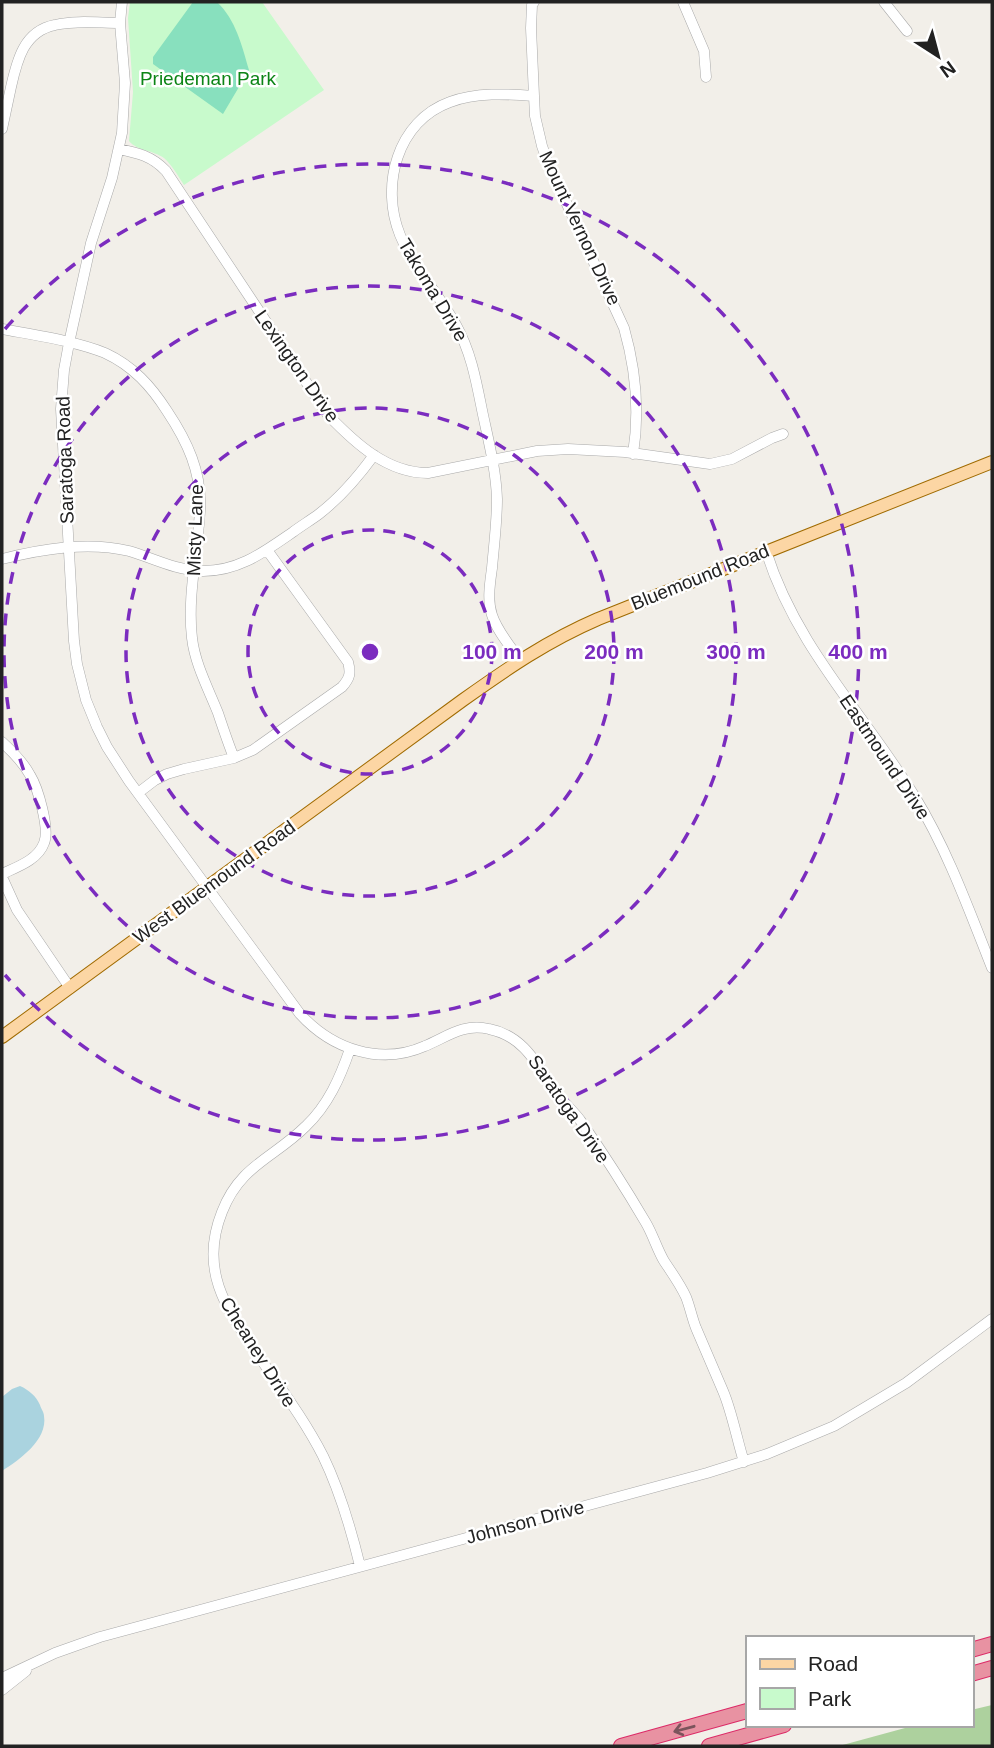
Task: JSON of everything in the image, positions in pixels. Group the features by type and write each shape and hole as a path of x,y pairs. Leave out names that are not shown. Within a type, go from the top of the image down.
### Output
{"highway":[{"path":"973,1649 992,1644"},
{"path":"973,1673 992,1668"},
{"path":"621,1746 746,1711"},
{"path":"709,1746 778,1727"}],"main road":[{"name":"Bluemound Road","path":"427,727 520,660 562,635 992,462"},
{"name":"West Bluemound Road","path":"2,1037 427,727"}],"street":[{"name":"Saratoga Road","path":"122,2 120,23 125,83 122,133 112,178 92,243 69,343 61,409 74,641 86,700 107,747 207,887"},
{"name":"Mount Vernon Drive","path":"534,2 531,29 538,130 548,163 624,328 632,355 637,417 633,453"},
{"path":"683,2 704,51 706,77"},
{"path":"884,2 906,31"},
{"path":"2,129 19,55 32,37 52,25 120,23"},
{"name":"Takoma Drive","path":"520,660 494,622 489,601 497,502 492,460 470,355 455,323 399,234 392,207 392,179 404,142 420,120 435,108 473,96 534,96"},
{"name":"Lexington Drive","path":"119,149 147,156 166,171 324,408 347,434 390,465 418,473 568,449 633,453 710,464 739,456 783,434"},
{"name":"Misty Lane","path":"2,329 106,354 132,370 155,393 179,429 193,459 199,485 200,508 191,625 194,651 234,758"},
{"path":"2,559 28,552 97,547 121,550 178,568 218,570 234,567 267,550 332,503 348,488 374,455"},
{"path":"138,793 167,774 234,758 265,743 342,687 350,675 348,662 267,550"},
{"name":"Eastmound Drive","path":"766,551 804,638 900,774 926,816 952,868 992,968"},
{"path":"2,742 16,755 31,776 46,822 44,844 30,861 2,875 17,910 70,988"},
{"name":"Saratoga Drive","path":"207,887 309,1024 330,1040 351,1049 374,1054 392,1054 425,1046 453,1032 483,1028 510,1036 526,1049 560,1097 579,1118 646,1223 664,1261 676,1277 724,1392 744,1462"},
{"name":"Cheaney Drive","path":"351,1049 334,1089 319,1112 295,1136 257,1163 234,1189 219,1220 214,1256 218,1287 228,1311 302,1420 323,1456 344,1509 360,1566"},
{"name":"Johnson Drive","path":"2,1678 55,1653 100,1637 744,1462 800,1441 858,1413 906,1382 992,1319"},
{"name":"Johnson Drive","path":"2,1690 24,1674 30,1665"}],"green space":[{"name":"Priedeman Park","path":"130,2 262,2 324,90 184,185 164,158 136,147 129,141 133,92 128,18"},
{"path":"193,2 217,2 224,9 237,34 249,70 223,114 153,64 153,57"},
{"path":"992,1705 992,1746 839,1746 909,1727 973,1727 973,1710"}],"water":[{"path":"20,1386 38,1402 44,1415 44,1425 42,1433 31,1448 2,1471 2,1397"}]}
